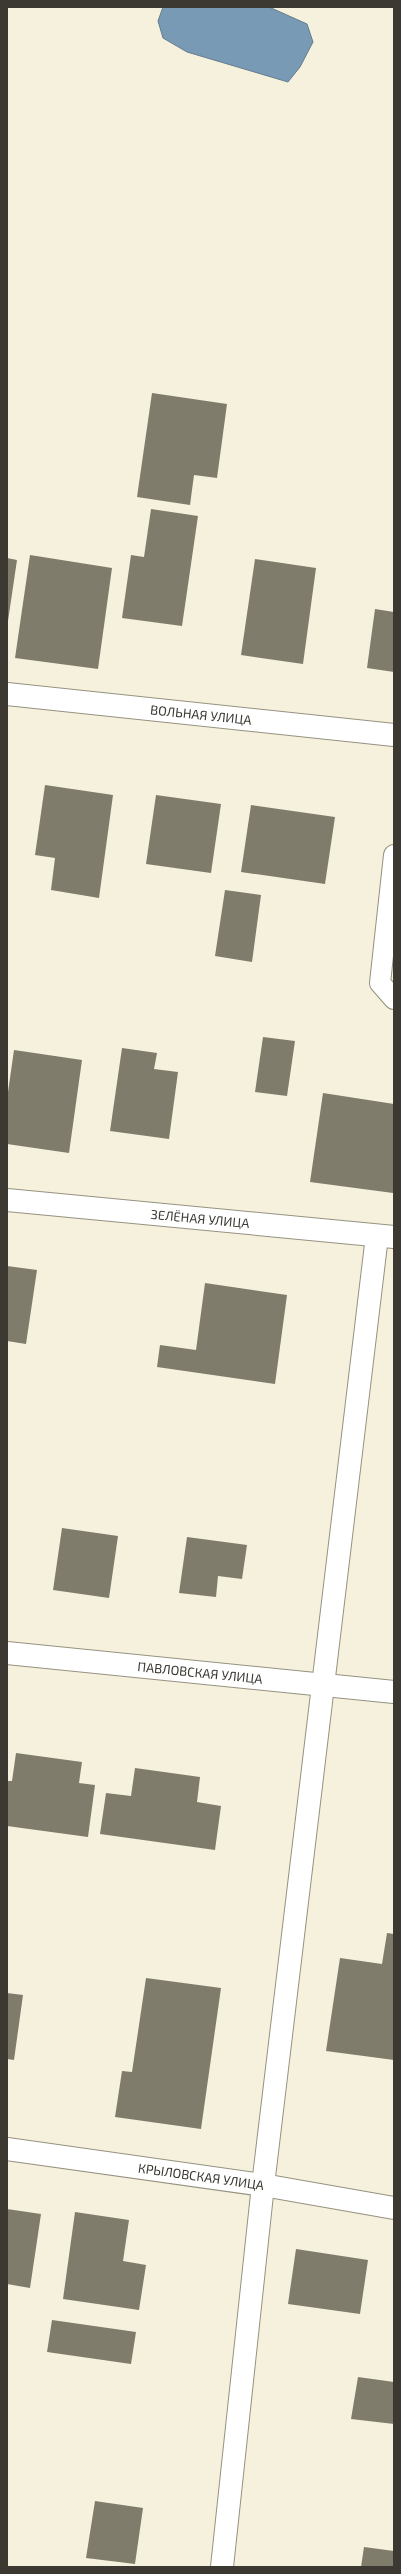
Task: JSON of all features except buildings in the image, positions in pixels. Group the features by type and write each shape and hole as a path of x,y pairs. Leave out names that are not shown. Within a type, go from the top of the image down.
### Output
{"street":[{"name":"ВОЛЬНАЯ УЛИЦА","path":"7,694 394,735"},
{"name":"ЗЕЛЁНАЯ УЛИЦА","path":"7,1200 386,1237"},
{"path":"222,2567 263,2185 325,1685 386,1237"},
{"name":"ПАВЛОВСКАЯ УЛИЦА","path":"7,1654 394,1692"},
{"name":"КРЫЛОВСКАЯ УЛИЦА","path":"7,2149 263,2185 394,2208"}],"lane":[{"path":"394,854 380,983 394,999"}],"water":[{"path":"163,7 269,7 307,24 313,42 300,67 288,82 187,52 163,38 158,21"}]}
